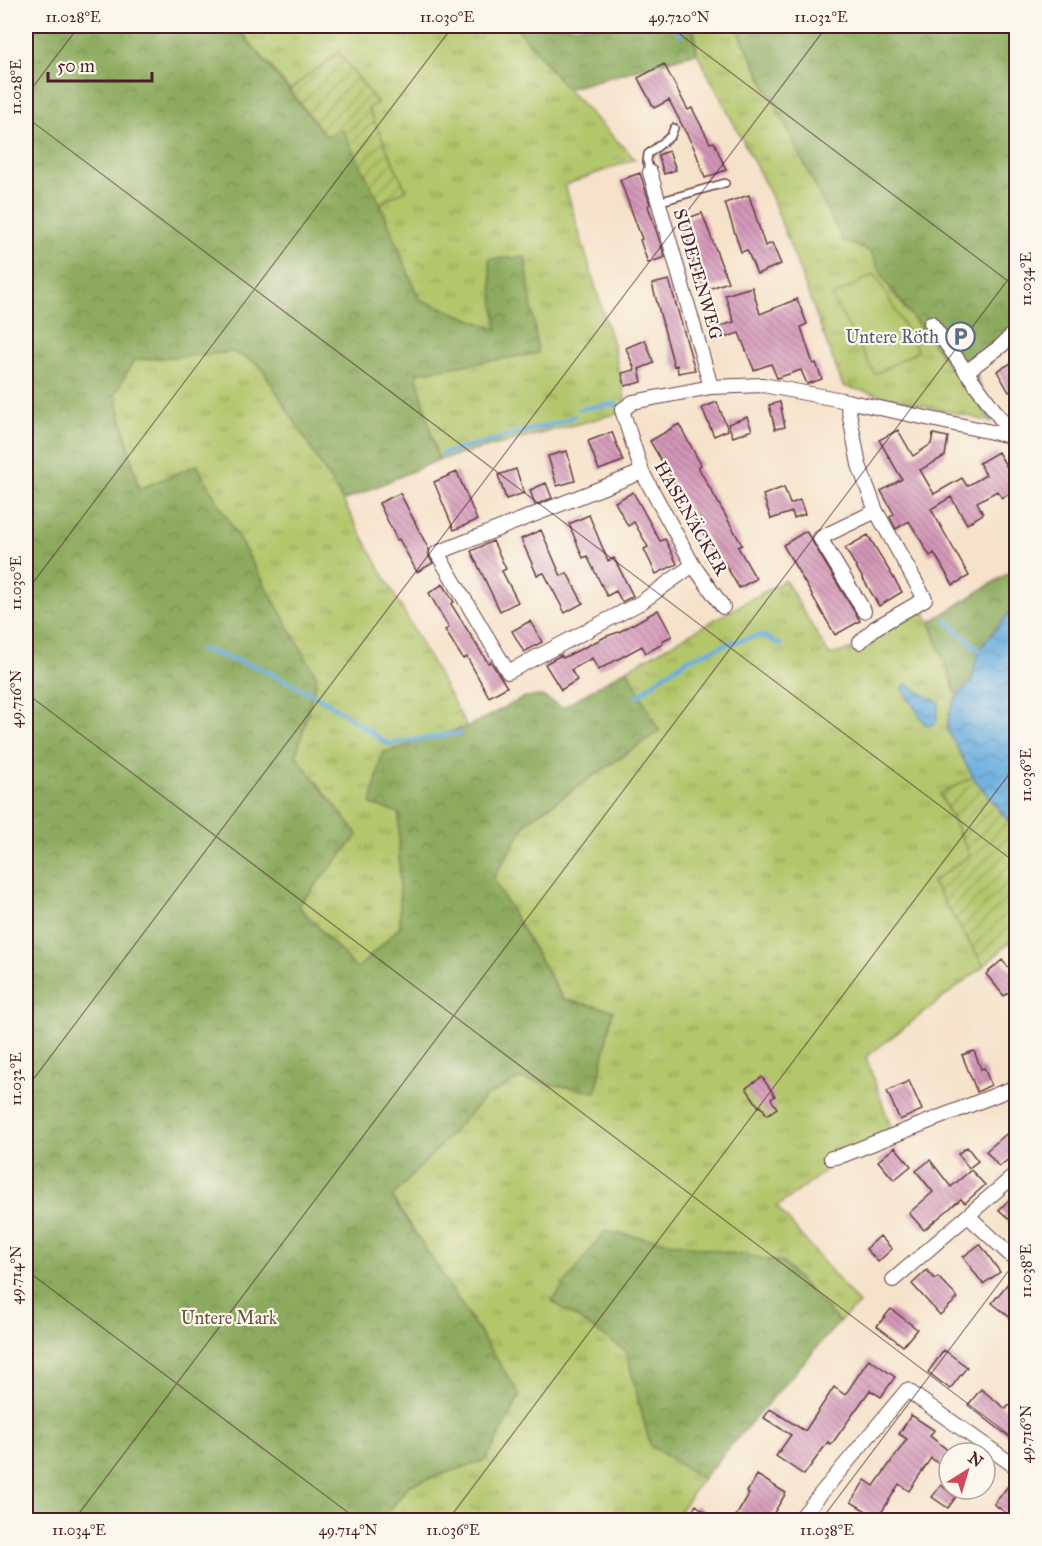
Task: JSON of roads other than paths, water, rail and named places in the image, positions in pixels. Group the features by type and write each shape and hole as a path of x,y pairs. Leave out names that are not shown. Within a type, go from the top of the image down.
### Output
{"street":[{"name":"SUDETENWEG","path":"650,172 711,387"},
{"path":"931,323 1016,438"},
{"path":"966,372 1017,331"},
{"path":"711,387 762,385 848,400 1016,438"},
{"name":"HASENÄCKER","path":"711,387 633,402 622,410 642,472 693,565 723,607"},
{"path":"848,400 859,465 876,511 925,599 875,627 860,642"},
{"path":"642,472 437,553 508,672 640,603 693,565"},
{"path":"864,611 820,538 876,511"},
{"path":"831,1158 842,1156 1017,1088"},
{"path":"893,1280 1017,1174"},
{"path":"968,1216 1017,1260"},
{"path":"799,1521 907,1390 1017,1467"}],"lane":[{"path":"650,172 648,154 670,136 674,128"},
{"path":"658,202 725,183"}],"water":[{"path":"1016,610 1016,830 973,777 947,729 949,713 957,696 971,683 979,650 1011,611"},
{"path":"906,684 939,703 936,723 929,726 925,724 902,688"}],"waterway":[{"path":"678,26 681,35"},
{"path":"580,409 613,404 619,406"},
{"path":"442,454 568,420 574,416"},
{"path":"946,620 979,650"},
{"path":"638,696 689,659 727,644 763,636 781,645"},
{"path":"200,649 260,668 327,702 388,744 460,733"}],"place":[{"name":"Untere Röth","path":"960,337"}],"park label":[{"name":"Untere Mark","path":"229,1318"}]}
